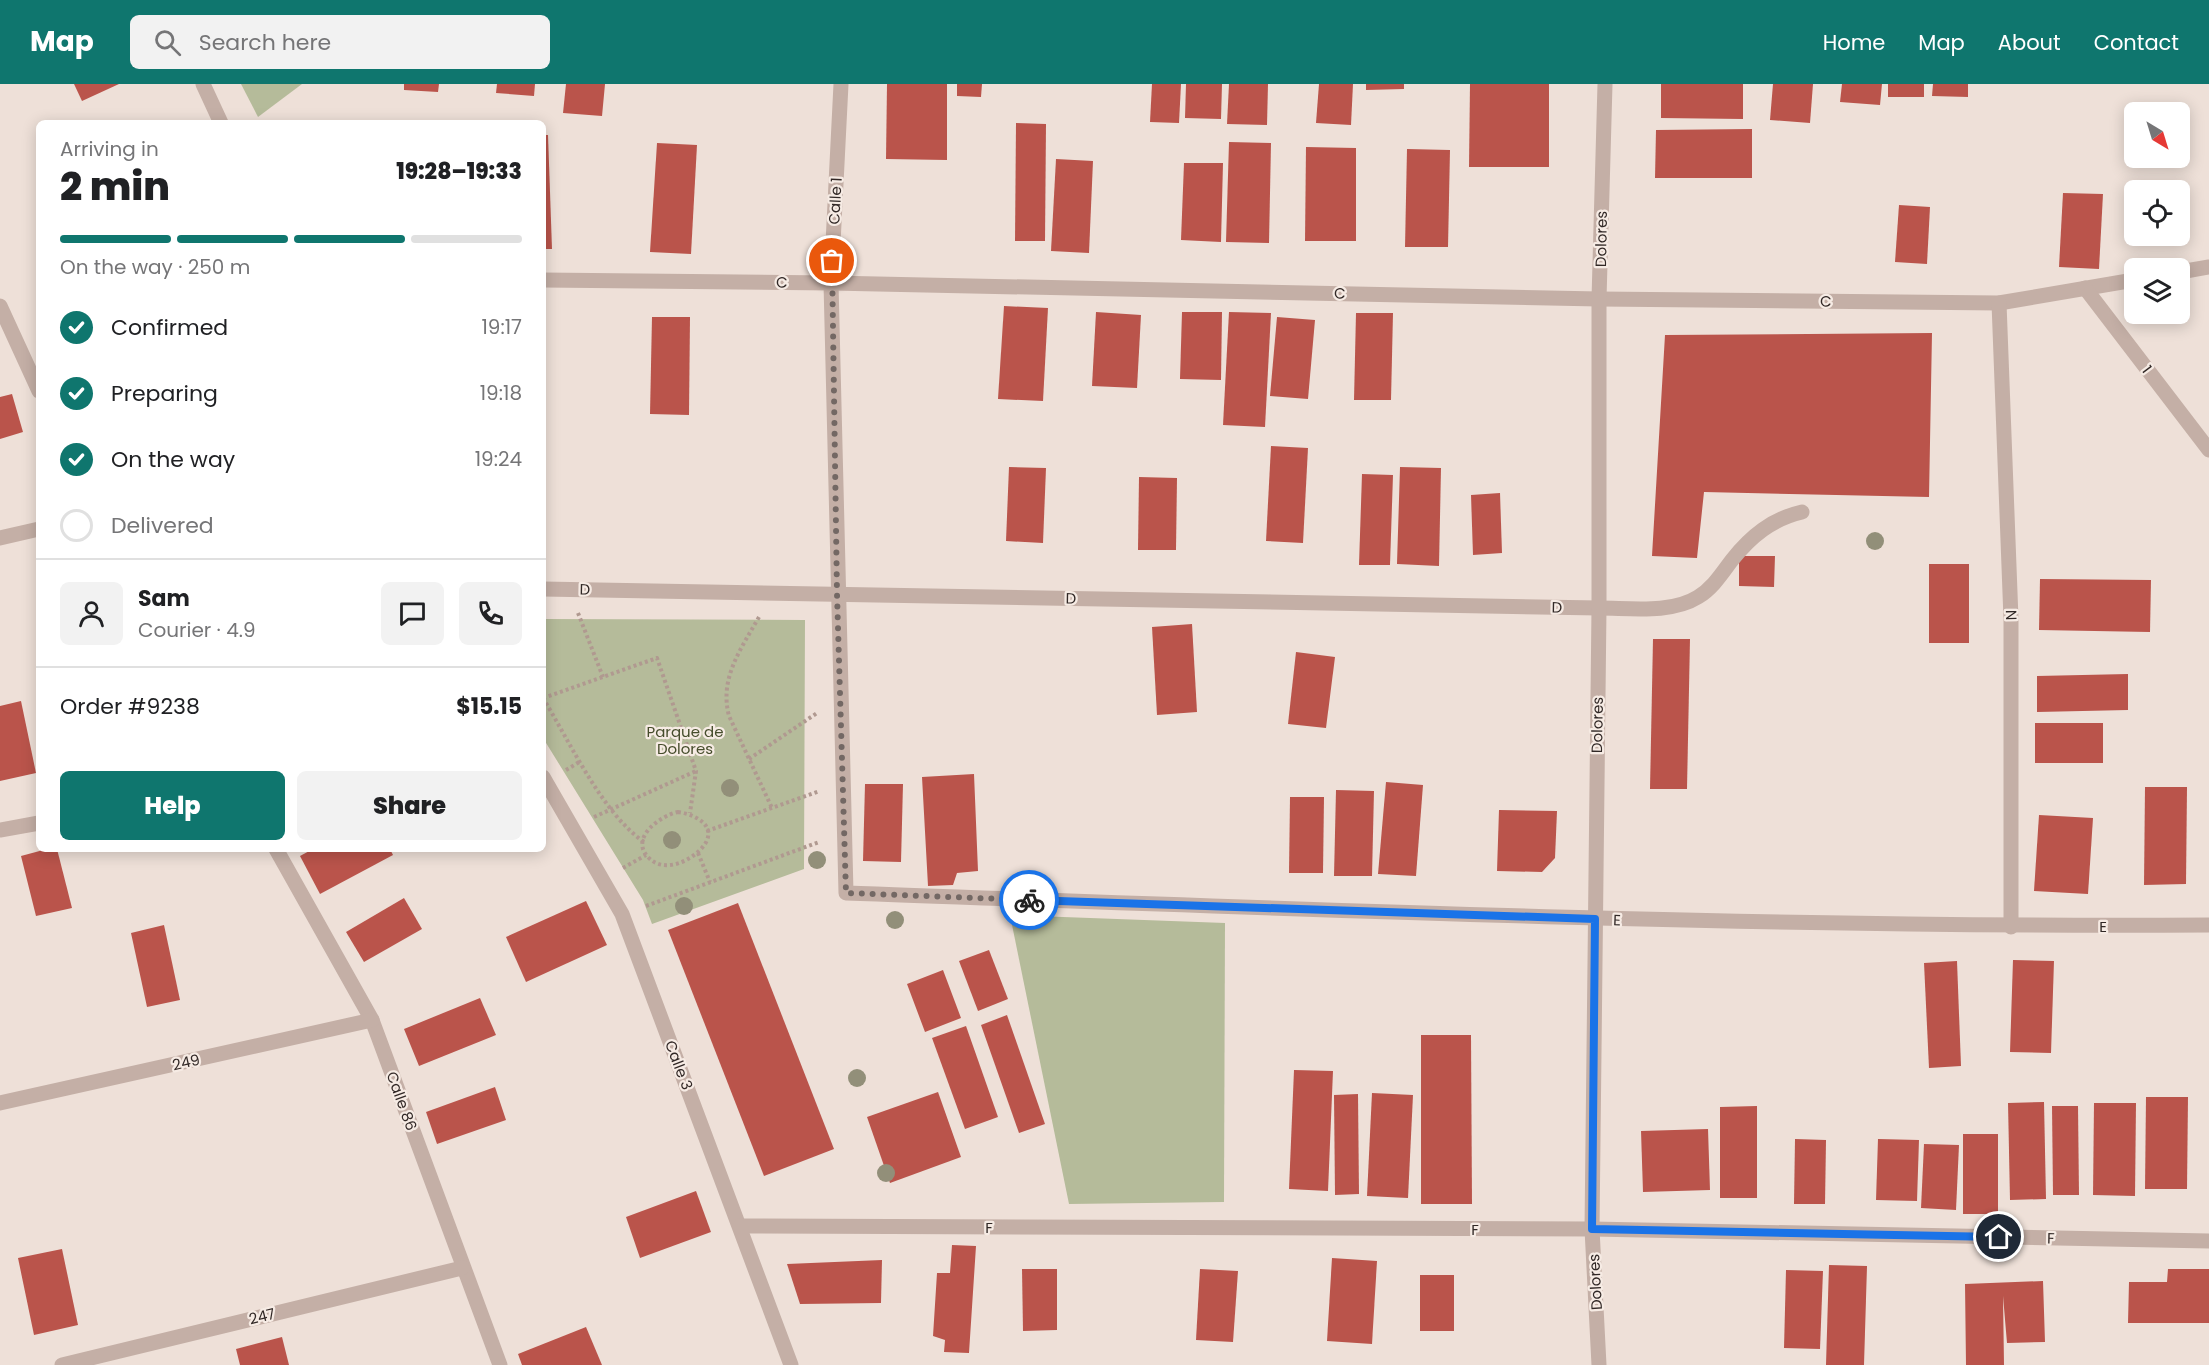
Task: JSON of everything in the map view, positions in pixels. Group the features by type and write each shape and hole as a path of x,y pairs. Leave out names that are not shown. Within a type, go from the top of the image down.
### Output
{"street":[{"path":"203,84 220,120"},
{"name":"Calle 1","path":"841,84 831,283 846,893"},
{"name":"Dolores","path":"1599,1365 1592,1229 1599,608 1599,299 1605,84"},
{"path":"2190,270 2209,267"},
{"name":"C","path":"546,280 831,283 1599,299 1999,303 2124,282"},
{"name":"1","path":"2085,288 2209,450"},
{"name":"N","path":"1999,303 2011,619 2011,927"},
{"path":"0,306 36,384"},
{"name":"D","path":"546,589 1670,608 1698,598 1714,584 1759,531 1781,517 1802,512"},
{"path":"0,538 36,530"},
{"name":"Calle 3","path":"546,782 622,914 790,1365"},
{"path":"0,830 36,824"},
{"name":"Calle 86","path":"278,852 372,1020 462,1268 500,1365"},
{"name":"E","path":"846,893 1595,919 2011,927 2209,925"},
{"name":"249","path":"0,1103 372,1020"},
{"name":"F","path":"740,1226 1592,1229 2209,1240"},
{"name":"247","path":"62,1365 462,1268"}],"path":[{"path":"568,589 603,676"},
{"path":"772,808 729,716 725,701 726,684 735,659 773,593"},
{"path":"546,697 657,658 696,771 690,813"},
{"path":"749,759 840,697"},
{"path":"546,703 610,810 632,834 644,842"},
{"path":"572,827 696,771"},
{"path":"707,831 843,783"},
{"path":"690,813 702,820 707,831 707,841 698,853 682,863 658,863 646,855 644,842 646,832 653,822 666,814 690,813"},
{"path":"622,914 845,833"},
{"path":"698,853 710,882"}],"green space":[{"path":"241,84 302,84 258,117"},
{"name":"Parque de Dolores","path":"546,619 805,620 804,869 652,924 643,900 546,743"},
{"path":"1010,915 1225,923 1224,1202 1069,1204"}],"building":[{"path":"74,84 119,84 82,101"},
{"path":"404,84 439,84 438,92 404,90"},
{"path":"497,84 535,84 534,96 496,93"},
{"path":"566,84 605,84 602,116 563,113"},
{"path":"887,84 947,84 947,160 886,159"},
{"path":"957,84 982,84 981,97 957,96"},
{"path":"1152,84 1181,84 1179,123 1150,122"},
{"path":"1186,84 1222,84 1221,119 1185,118"},
{"path":"1229,84 1268,84 1267,125 1227,124"},
{"path":"1319,84 1353,84 1351,125 1316,123"},
{"path":"1366,84 1404,84 1404,89 1366,90"},
{"path":"1470,84 1549,84 1549,167 1469,167"},
{"path":"1661,84 1743,84 1743,119 1661,118"},
{"path":"1773,84 1813,84 1810,123 1770,120"},
{"path":"1842,84 1882,84 1880,105 1840,102"},
{"path":"1888,84 1924,84 1924,97 1888,97"},
{"path":"1933,84 1968,84 1968,97 1932,96"},
{"path":"1016,123 1046,124 1045,241 1015,241"},
{"path":"1752,129 1752,178 1655,178 1656,130"},
{"path":"546,135 548,135 552,249 546,249"},
{"path":"1229,142 1271,143 1269,243 1226,242"},
{"path":"657,143 697,145 691,254 650,252"},
{"path":"1306,147 1356,148 1356,241 1305,241"},
{"path":"1407,149 1450,150 1448,247 1405,247"},
{"path":"1056,159 1093,161 1089,253 1051,251"},
{"path":"1184,163 1223,163 1221,242 1181,240"},
{"path":"2063,193 2103,194 2099,269 2059,267"},
{"path":"1899,205 1930,207 1927,264 1895,262"},
{"path":"1004,306 1048,308 1043,401 998,399"},
{"path":"1096,312 1141,315 1137,388 1092,386"},
{"path":"1182,312 1222,312 1221,380 1180,379"},
{"path":"1229,312 1271,313 1265,427 1223,425"},
{"path":"1356,313 1393,313 1391,400 1354,400"},
{"path":"652,317 690,317 689,415 650,414"},
{"path":"1277,317 1315,320 1308,399 1270,396"},
{"path":"1932,333 1929,497 1704,492 1697,558 1652,556 1665,335"},
{"path":"12,394 23,432 0,439 0,397"},
{"path":"1271,446 1308,448 1303,543 1266,541"},
{"path":"1009,467 1046,468 1043,543 1006,541"},
{"path":"1400,467 1441,468 1439,566 1397,564"},
{"path":"1362,474 1393,475 1390,565 1359,565"},
{"path":"1139,477 1177,478 1176,550 1138,550"},
{"path":"1500,493 1502,553 1473,555 1471,495"},
{"path":"1739,556 1775,556 1774,587 1739,586"},
{"path":"1929,564 1969,564 1969,643 1929,643"},
{"path":"2040,579 2151,580 2150,632 2039,630"},
{"path":"1192,624 1197,712 1157,715 1152,627"},
{"path":"1653,639 1690,639 1687,789 1650,789"},
{"path":"1296,652 1335,657 1326,728 1288,724"},
{"path":"2128,674 2128,710 2037,712 2037,676"},
{"path":"21,701 36,773 0,781 0,706"},
{"path":"2035,723 2103,723 2103,763 2035,763"},
{"path":"974,774 978,871 957,873 953,885 928,886 922,777"},
{"path":"1386,782 1423,785 1416,876 1378,874"},
{"path":"865,784 903,784 901,862 863,861"},
{"path":"2145,787 2187,787 2186,884 2144,885"},
{"path":"1336,790 1374,791 1372,876 1334,876"},
{"path":"1290,797 1324,797 1323,873 1289,873"},
{"path":"1499,810 1557,811 1555,858 1542,872 1497,871"},
{"path":"2039,815 2093,818 2088,894 2034,891"},
{"path":"36,852 58,852 72,908 36,916 21,856"},
{"path":"307,852 392,852 393,855 320,894 300,856"},
{"path":"404,898 422,929 364,962 346,932"},
{"path":"586,901 607,945 526,982 506,937"},
{"path":"738,903 834,1149 764,1176 668,930"},
{"path":"164,925 180,1000 147,1007 131,933"},
{"path":"989,950 1008,999 978,1011 959,961"},
{"path":"2013,960 2054,961 2051,1053 2010,1052"},
{"path":"1957,961 1961,1066 1929,1068 1924,963"},
{"path":"943,970 961,1018 925,1032 907,984"},
{"path":"480,998 496,1035 419,1066 404,1029"},
{"path":"1007,1015 1045,1124 1019,1133 981,1025"},
{"path":"966,1026 998,1117 965,1129 932,1038"},
{"path":"1421,1035 1471,1035 1472,1204 1421,1204"},
{"path":"1294,1070 1333,1071 1328,1191 1289,1189"},
{"path":"495,1087 506,1120 437,1144 426,1112"},
{"path":"938,1092 961,1157 890,1183 867,1117"},
{"path":"1372,1093 1413,1095 1408,1198 1367,1196"},
{"path":"1358,1094 1359,1194 1335,1195 1334,1095"},
{"path":"2146,1097 2188,1097 2187,1189 2145,1189"},
{"path":"2044,1102 2046,1199 2010,1200 2008,1103"},
{"path":"2094,1103 2136,1103 2135,1196 2093,1195"},
{"path":"1757,1106 1757,1198 1720,1198 1720,1107"},
{"path":"2052,1106 2078,1106 2079,1195 2053,1195"},
{"path":"1708,1129 1710,1190 1643,1192 1641,1131"},
{"path":"1963,1134 1998,1134 1998,1214 1963,1214"},
{"path":"1795,1139 1826,1140 1825,1204 1794,1204"},
{"path":"1878,1139 1919,1140 1917,1201 1876,1200"},
{"path":"1924,1144 1959,1145 1956,1210 1921,1208"},
{"path":"696,1191 711,1232 640,1258 626,1217"},
{"path":"952,1245 976,1246 969,1353 944,1352 945,1340 933,1336 937,1273 950,1273"},
{"path":"62,1249 78,1325 34,1335 18,1258"},
{"path":"1332,1258 1377,1261 1372,1344 1327,1341"},
{"path":"882,1260 881,1303 800,1304 787,1264"},
{"path":"1829,1265 1867,1266 1864,1365 1826,1365"},
{"path":"1022,1269 1057,1269 1057,1330 1023,1331"},
{"path":"1200,1269 1238,1271 1233,1342 1196,1340"},
{"path":"2168,1269 2209,1269 2209,1323 2128,1323 2129,1282 2167,1282"},
{"path":"1786,1270 1823,1271 1820,1349 1784,1348"},
{"path":"1420,1275 1454,1275 1454,1331 1420,1331"},
{"path":"2043,1281 2045,1342 2007,1343 2003,1296 2004,1365 1966,1365 1965,1284"},
{"path":"586,1327 602,1365 522,1365 518,1354"},
{"path":"282,1337 289,1365 240,1365 236,1349"}],"way so far":[{"path":"832,261 837,594 846,893 1029,900"}],"route":[{"path":"1029,900 1595,919 1592,1229 1999,1237"}]}
